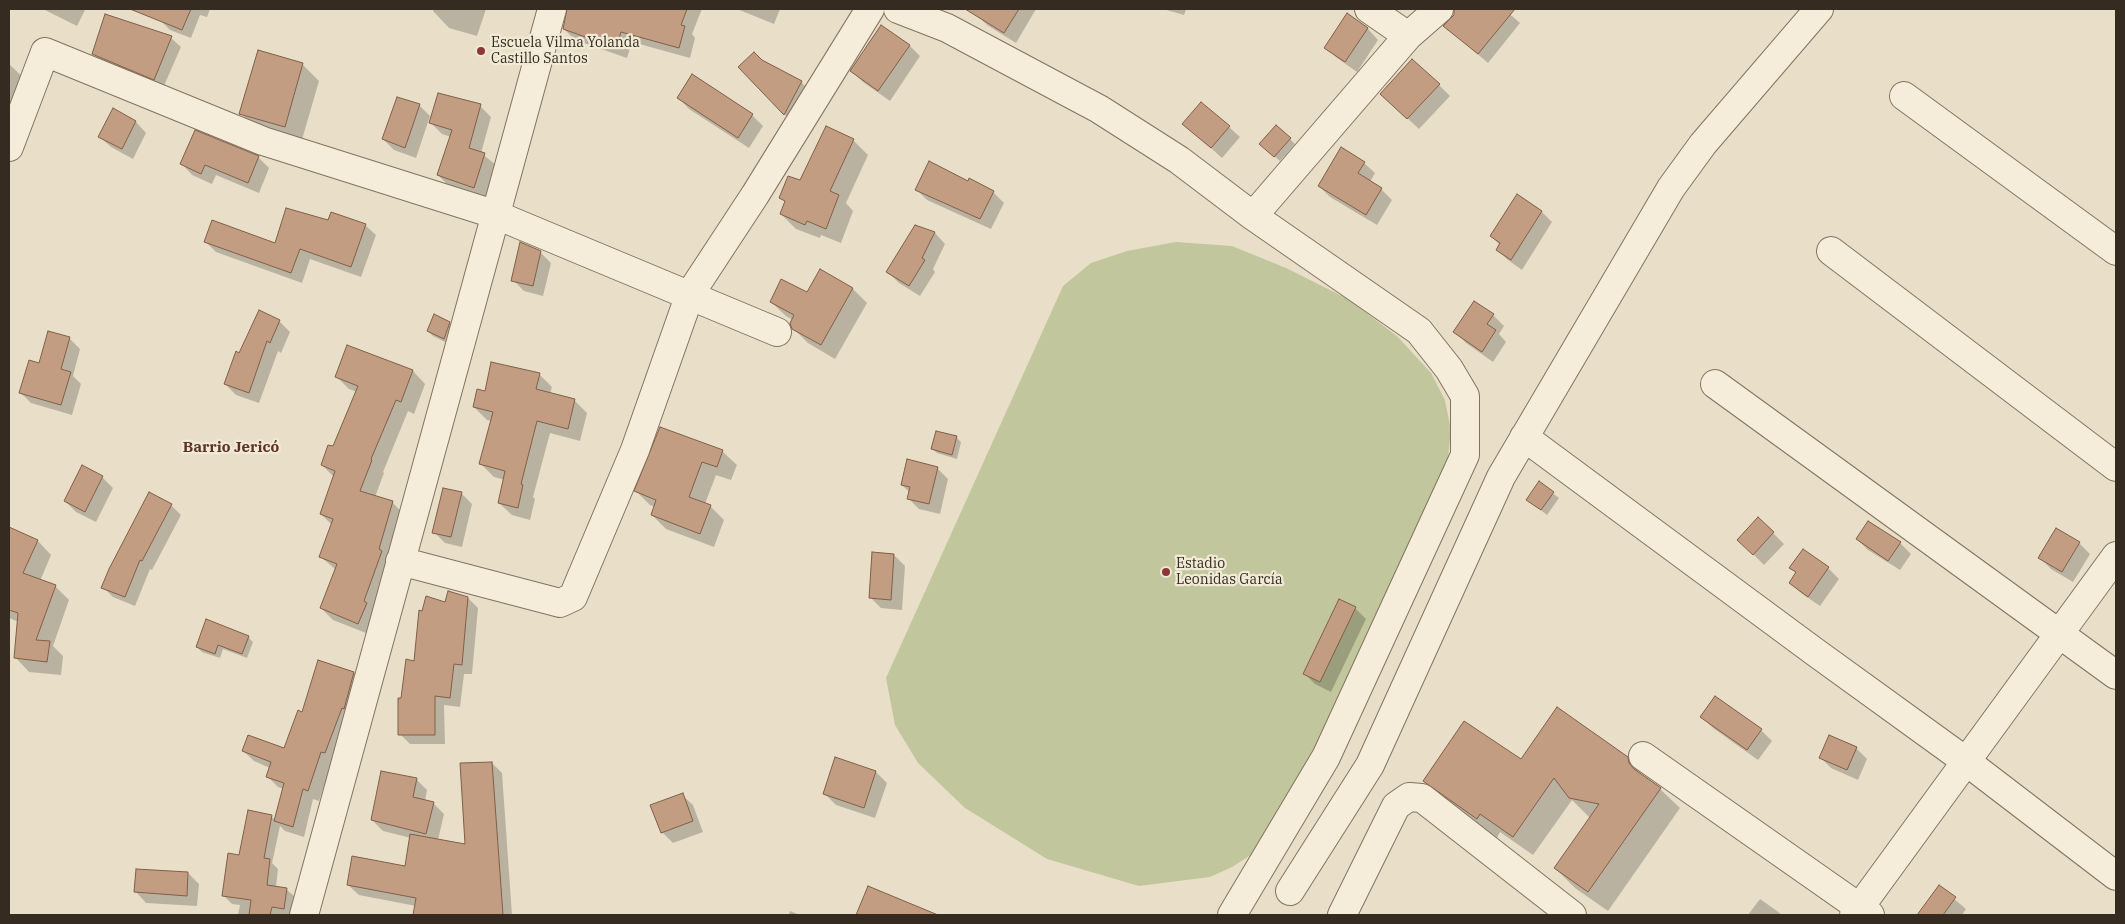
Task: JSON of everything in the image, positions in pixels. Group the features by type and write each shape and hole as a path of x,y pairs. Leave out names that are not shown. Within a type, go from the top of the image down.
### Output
{"street":[{"path":"304,915 494,214 552,9"},
{"path":"400,560 560,603 573,598 635,450 690,294 755,195 870,9"},
{"path":"898,9 947,28 1099,109 1179,160 1254,216 1419,332 1449,369 1465,396 1465,455 1326,756 1232,915"},
{"path":"1369,9 1408,36"},
{"path":"1254,216 1408,36 1439,9"},
{"path":"1290,891 1370,765 1500,477 1671,188 1702,144 1819,9"},
{"path":"9,147 45,52 263,141 494,214 690,294 777,332"},
{"path":"1904,96 2116,251"},
{"path":"1831,251 2116,467"},
{"path":"1716,384 2061,633 2116,675"},
{"path":"1524,437 1967,762 2116,876"},
{"path":"1643,756 1861,913 1967,762 2116,556"},
{"path":"1342,915 1396,806 1409,797 1422,798 1572,915"}],"green space":[{"name":"Estadio Leonidas García","path":"1176,242 1232,246 1286,268 1348,299 1398,337 1431,373 1445,400 1451,431 1447,465 1281,822 1257,851 1232,867 1210,877 1139,886 1047,859 965,808 918,763 895,725 886,678 1063,286 1091,263 1127,251"}],"building":[{"path":"130,9 191,9 182,30"},
{"path":"567,9 687,9 681,25 685,26 679,48 621,32 616,48 563,29"},
{"path":"965,9 1019,9 1004,33"},
{"path":"1454,9 1515,9 1478,54 1443,26 1454,15"},
{"path":"1347,13 1368,28 1345,62 1324,48"},
{"path":"105,14 172,36 154,80 92,54"},
{"path":"881,25 910,45 878,91 850,71"},
{"path":"258,50 303,63 285,127 239,114"},
{"path":"754,52 762,60 802,81 784,115 738,67"},
{"path":"1412,59 1440,84 1407,119 1380,94"},
{"path":"692,74 753,114 738,138 677,98"},
{"path":"438,93 481,104 469,148 485,153 474,188 437,175 452,130 429,123"},
{"path":"397,97 420,104 405,148 382,139"},
{"path":"1201,102 1230,126 1211,148 1182,124"},
{"path":"113,108 136,121 122,149 98,137"},
{"path":"1276,125 1291,138 1274,157 1259,144"},
{"path":"826,126 854,139 830,191 839,195 826,229 807,221 805,225 780,214 785,201 779,198 788,176 800,180"},
{"path":"195,130 259,156 248,183 205,165 201,174 180,164"},
{"path":"1341,147 1365,162 1358,173 1382,188 1366,215 1318,186"},
{"path":"929,161 968,181 969,178 994,191 980,219 915,190"},
{"path":"1517,194 1542,211 1511,260 1496,250 1500,243 1490,236"},
{"path":"286,208 328,220 331,212 366,224 351,267 300,249 291,273 204,242 212,220 275,243"},
{"path":"915,225 935,232 922,258 925,260 909,286 886,272"},
{"path":"520,242 541,251 533,286 511,281"},
{"path":"820,269 853,288 821,345 792,329 790,323 794,315 770,302 781,279 807,292"},
{"path":"1474,301 1494,314 1487,324 1496,330 1482,352 1453,332"},
{"path":"259,310 280,320 270,343 267,341 249,393 224,384 236,351 239,353"},
{"path":"434,314 450,322 444,339 427,331"},
{"path":"48,331 70,337 61,369 71,372 61,405 19,393 29,360 39,363"},
{"path":"347,345 413,370 401,402 396,400 371,459 360,491 393,501 379,549 382,551 364,601 367,603 358,624 320,608 337,564 319,557 333,519 320,514 335,471 321,465 328,445 333,446 358,386 335,377"},
{"path":"491,362 540,373 536,389 575,399 568,429 537,421 521,484 523,485 518,508 498,503 505,471 479,464 493,412 473,407 477,389 485,391"},
{"path":"660,427 723,450 717,467 702,462 689,497 711,505 700,534 651,515 656,500 634,491"},
{"path":"936,431 957,436 952,455 931,449"},
{"path":"907,459 938,467 929,504 907,499 910,487 901,485"},
{"path":"82,465 103,476 85,512 64,501"},
{"path":"1539,481 1554,492 1541,510 1526,500"},
{"path":"443,488 462,492 451,537 432,533"},
{"path":"149,492 172,504 142,561 140,560 125,597 101,588"},
{"path":"1758,517 1774,532 1753,555 1737,540"},
{"path":"1868,521 1901,542 1888,561 1856,539"},
{"path":"9,527 38,540 23,573 56,585 36,640 50,641 47,662 14,658 18,613 9,610"},
{"path":"2056,528 2080,542 2062,572 2038,558"},
{"path":"1803,549 1829,567 1808,597 1789,583 1796,572 1789,568"},
{"path":"872,552 894,554 891,600 869,598"},
{"path":"448,591 468,597 462,665 454,664 450,698 435,696 435,735 398,735 398,698 401,698 406,659 414,661 419,610 422,611 426,596 445,602"},
{"path":"1339,599 1356,607 1320,682 1303,674"},
{"path":"206,619 249,636 242,654 218,645 215,654 196,647"},
{"path":"318,660 354,672 344,709 342,708 325,753 321,752 308,791 303,789 293,827 274,821 284,783 266,777 271,762 242,751 248,735 284,748 298,710 302,712"},
{"path":"1715,696 1762,729 1747,750 1700,717"},
{"path":"1557,707 1628,757 1629,763 1634,769 1661,788 1588,892 1554,868 1599,804 1569,798 1554,778 1513,837 1480,814 1477,819 1423,781 1464,721 1521,759"},
{"path":"1829,735 1857,747 1847,770 1819,758"},
{"path":"835,757 876,771 864,808 823,794"},
{"path":"492,762 503,915 413,915 416,898 347,885 352,856 405,866 410,834 465,844 460,763"},
{"path":"381,771 417,778 413,797 434,802 426,834 371,820"},
{"path":"683,793 693,821 661,833 650,805"},
{"path":"248,810 272,815 264,858 270,859 267,885 287,888 284,909 272,907 270,915 249,915 251,900 222,896 228,853 239,855"},
{"path":"136,869 188,872 187,896 134,892"},
{"path":"1939,885 1956,897 1943,915 1917,915"},
{"path":"868,886 938,915 856,915"}],"place":[{"name":"Escuela Vilma Yolanda Castillo Santos","path":"481,51"},
{"name":"Estadio Leonidas García","path":"1166,572"}],"district":[{"name":"Barrio Jericó","path":"231,448"}]}
